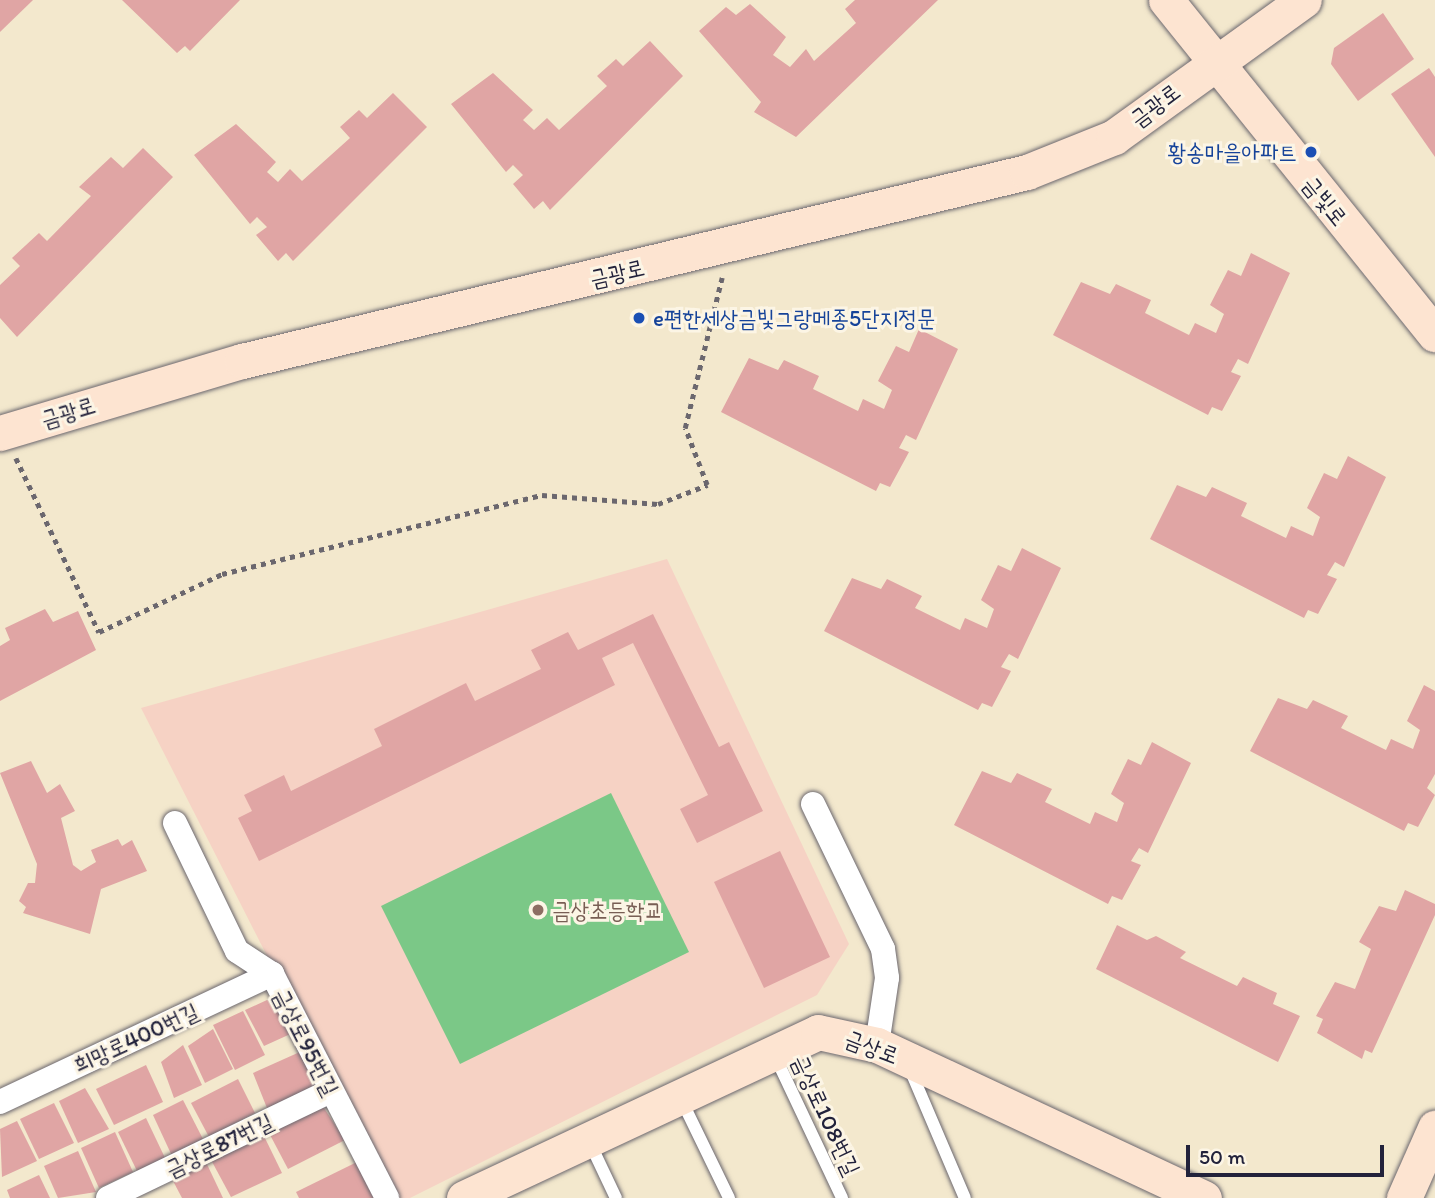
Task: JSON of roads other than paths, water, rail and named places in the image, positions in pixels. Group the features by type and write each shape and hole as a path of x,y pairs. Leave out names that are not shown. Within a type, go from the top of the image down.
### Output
{"street":[{"name":"금빛로","path":"1166,0 1211,62 1435,334"},
{"name":"금광로","path":"2,432 242,361 729,247 1027,172 1114,137 1211,62 1304,0"},
{"path":"813,804 883,949 892,1052"},
{"name":"금상로95번길","path":"175,823 237,951 272,974 387,1198"},
{"name":"희망로400번길","path":"0,1102 272,974"},
{"name":"금상로","path":"464,1198 500,1191 587,1138 818,1032 892,1052 1204,1198"},
{"name":"금상로87번길","path":"108,1198 330,1091"},
{"path":"1416,1187 1435,1128"}],"lane":[{"name":"금상로108번길","path":"773,1051 842,1198"},
{"path":"892,1052 965,1198"},
{"path":"679,1094 729,1198"},
{"path":"587,1138 616,1198"}],"place":[{"name":"황송마을아파트","path":"1311,152"},
{"name":"e편한세상금빛그랑메종5단지정문","path":"639,318"},
{"name":"금상초등학교","path":"538,910"}]}
